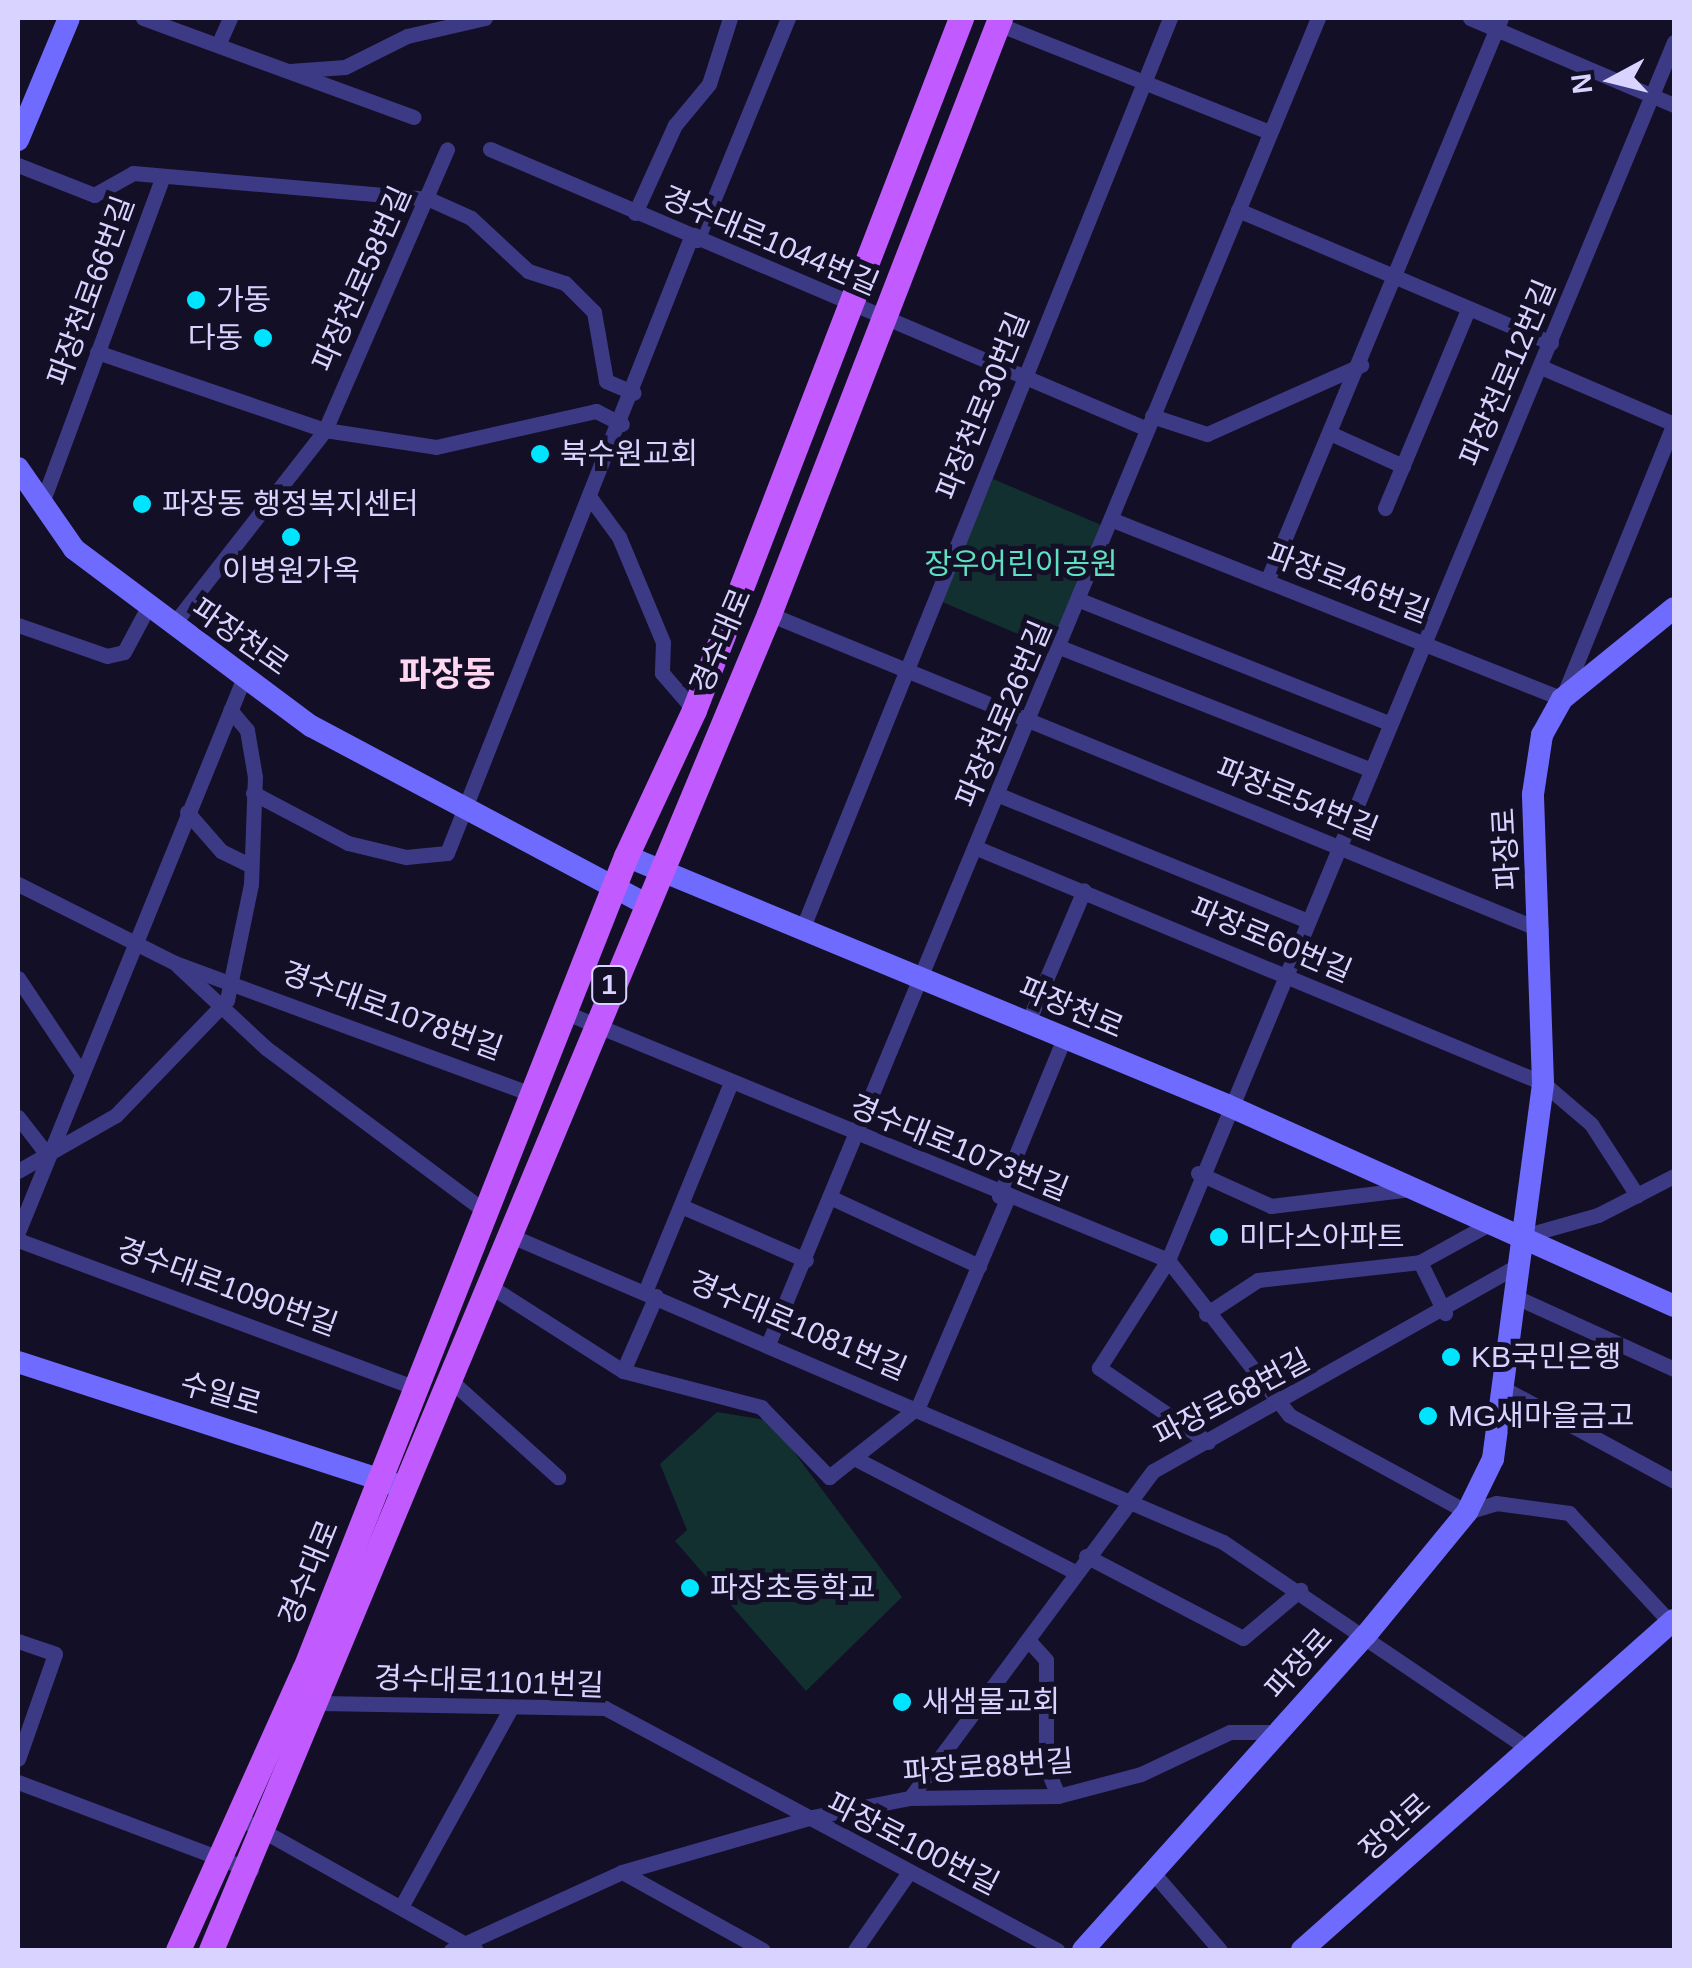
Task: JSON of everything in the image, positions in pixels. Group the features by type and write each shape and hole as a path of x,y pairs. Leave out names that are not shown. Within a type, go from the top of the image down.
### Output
{"main road":[{"name":"경수대로","path":"178,1950 223,1860 382,1479 626,856 694,710 962,18"},
{"name":"경수대로","path":"211,1950 251,1870 592,1024 769,614 999,21"},
{"path":"270,1751 294,1762"}],"street":[{"path":"18,140 69,18"},
{"path":"144,18 413,117"},
{"path":"218,45 230,18"},
{"path":"290,71 345,68 406,36 485,18"},
{"name":"경수대로1044번길","path":"635,214 675,126 709,84 730,18"},
{"path":"254,793 311,830 406,856 447,854 694,238 788,18"},
{"name":"파장천로30번길","path":"803,927 1170,18"},
{"name":"파장천로26번길","path":"770,1342 834,1198 1082,601 1150,422 1318,18"},
{"path":"1470,18 1498,23 1674,104"},
{"path":"999,21 1142,86 1269,132"},
{"path":"1267,580 1361,365 1498,23"},
{"name":"파장천로12번길","path":"1208,1442 1099,1368 1168,1260 1198,1173 1542,367 1674,42"},
{"name":"파장천로58번길","path":"172,626 326,430 447,149"},
{"name":"경수대로1044번길","path":"490,149 1024,379 1150,422"},
{"path":"18,165 94,195 133,174 161,181"},
{"name":"파장천로66번길","path":"42,503 161,181 428,199"},
{"path":"428,199 472,218 503,253 565,283 594,312 606,381 596,411"},
{"path":"1238,210 1551,344"},
{"path":"1385,508 1468,310"},
{"path":"98,352 326,430 436,447 596,411 622,424"},
{"path":"1150,422 1207,434 1361,365"},
{"path":"1542,367 1674,427"},
{"path":"606,381 634,393"},
{"name":"파장로","path":"1082,1950 1156,1875 1366,1635 1468,1512 1493,1459 1543,1084 1541,930 1532,794 1542,735 1562,699 1674,427"},
{"path":"1332,434 1404,466"},
{"name":"파장천로","path":"18,468 74,549 172,626 311,726 462,814 644,902"},
{"name":"경수대로","path":"591,499 619,537 663,642 662,672 694,710"},
{"name":"파장로46번길","path":"1112,520 1562,699"},
{"path":"1082,601 1388,722"},
{"path":"18,624 106,656 124,652 148,607"},
{"path":"1562,699 1674,608"},
{"name":"파장로54번길","path":"769,614 1030,723 1337,843 1541,930"},
{"path":"1062,648 1369,769"},
{"path":"18,1232 130,943 245,675"},
{"path":"18,1172 116,1114 220,1008 232,980 254,793 248,730 230,710"},
{"path":"999,795 1305,920"},
{"path":"187,812 220,851 248,864"},
{"name":"파장로60번길","path":"977,848 1543,1084 1592,1124 1638,1195"},
{"name":"파장천로","path":"626,856 1227,1105 1419,1188 1489,1224 1674,1306"},
{"name":"경수대로1078번길","path":"18,884 175,963 232,980 532,1094"},
{"path":"1028,1022 1084,890"},
{"path":"175,963 220,1008 486,1213"},
{"path":"18,978 80,1070"},
{"name":"경수대로1073번길","path":"564,1012 856,1138 1168,1260"},
{"path":"918,1407 980,1266 1064,1038"},
{"path":"730,1085 681,1206 806,1260"},
{"path":"18,1117 46,1153"},
{"path":"1198,1173 1271,1206 1419,1188"},
{"path":"1520,1238 1638,1195 1674,1176"},
{"path":"834,1198 980,1266"},
{"name":"경수대로1081번길","path":"681,1206 624,1372 761,1407 828,1477 918,1407"},
{"path":"1206,1314 1258,1280 1420,1262 1489,1224"},
{"name":"경수대로1081번길","path":"509,1235 770,1342 1126,1498 1300,1590 1366,1635"},
{"name":"경수대로1090번길","path":"18,1240 417,1388"},
{"path":"1168,1260 1206,1314 1280,1404 1468,1512"},
{"path":"1420,1262 1446,1312"},
{"name":"파장로68번길","path":"910,1798 1029,1641 1126,1498 1208,1442 1446,1312 1518,1265"},
{"path":"488,1285 624,1372"},
{"path":"1516,1297 1674,1369"},
{"name":"수일로","path":"18,1362 407,1488"},
{"path":"449,1379 558,1477"},
{"path":"1503,1388 1674,1482"},
{"path":"856,1458 1075,1572"},
{"name":"장안로","path":"1302,1950 1673,1622 1569,1513 1496,1503 1468,1512"},
{"path":"1086,1556 1243,1638 1300,1590"},
{"path":"1366,1635 1527,1748"},
{"path":"18,1641 55,1654 18,1759"},
{"path":"1029,1641 1046,1660 1046,1766 1058,1796"},
{"name":"경수대로1101번길","path":"319,1702 604,1708 812,1817"},
{"path":"401,1907 510,1708"},
{"name":"파장로88번길","path":"812,1817 910,1798 1058,1796 1141,1774 1230,1732 1278,1732"},
{"path":"18,1782 251,1870"},
{"name":"파장로100번길","path":"464,1948 622,1872 812,1817 1057,1950"},
{"path":"240,1818 401,1907 464,1948"},
{"path":"622,1872 763,1950"},
{"path":"856,1950 909,1872"},
{"path":"1156,1875 1220,1950"}],"green space":[{"name":"장우어린이공원","path":"993,479 1103,525 1051,648 941,601"},
{"path":"717,1412 771,1421 902,1597 806,1691 675,1541 687,1530 660,1464"}],"place":[{"name":"가동","path":"196,300"},
{"name":"다동","path":"263,338"},
{"name":"북수원교회","path":"540,454"},
{"name":"파장동 행정복지센터","path":"142,504"},
{"name":"이병원가옥","path":"291,537"},
{"name":"미다스아파트","path":"1219,1237"},
{"name":"KB국민은행","path":"1451,1357"},
{"name":"MG새마을금고","path":"1428,1416"},
{"name":"파장초등학교","path":"690,1588"},
{"name":"새샘물교회","path":"902,1702"}],"district":[{"name":"파장동","path":"447,674"}]}
